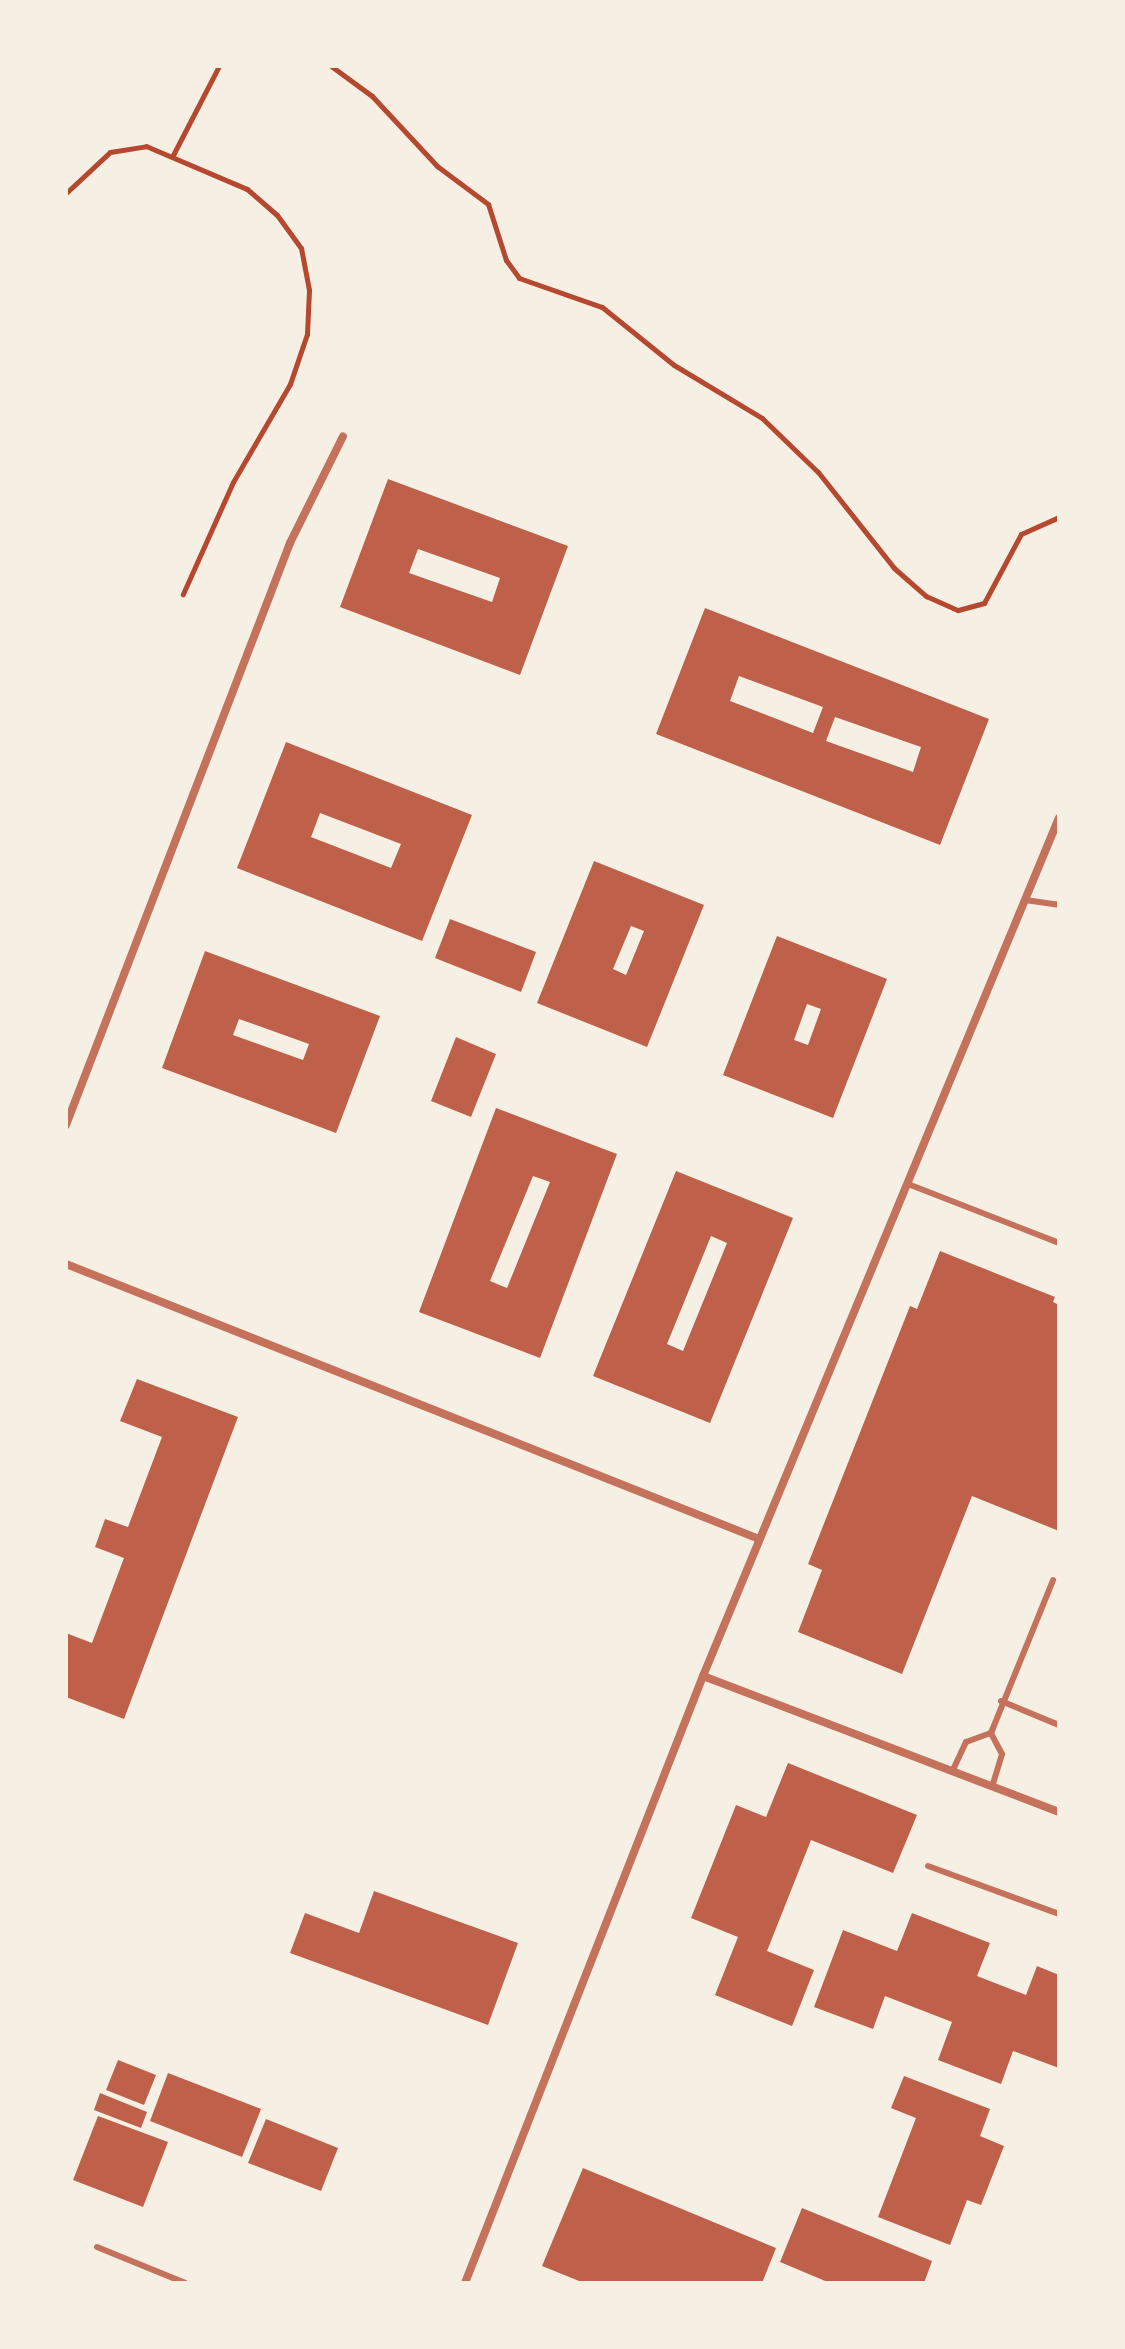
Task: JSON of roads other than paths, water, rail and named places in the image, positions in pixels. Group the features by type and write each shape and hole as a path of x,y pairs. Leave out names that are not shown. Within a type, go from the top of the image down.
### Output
{"street":[{"path":"66,1125 290,543 343,436"},
{"path":"465,2283 703,1676 1059,818"},
{"path":"66,1264 759,1539"},
{"path":"703,1676 1059,1812"}],"lane":[{"path":"1025,900 1059,905"},
{"path":"908,1184 1059,1243"},
{"path":"992,1787 1002,1754 991,1733 1001,1701 1053,1580"},
{"path":"1001,1701 1059,1725"},
{"path":"952,1772 966,1742 991,1733"},
{"path":"928,1866 1059,1914"},
{"path":"97,2247 185,2283"}]}
